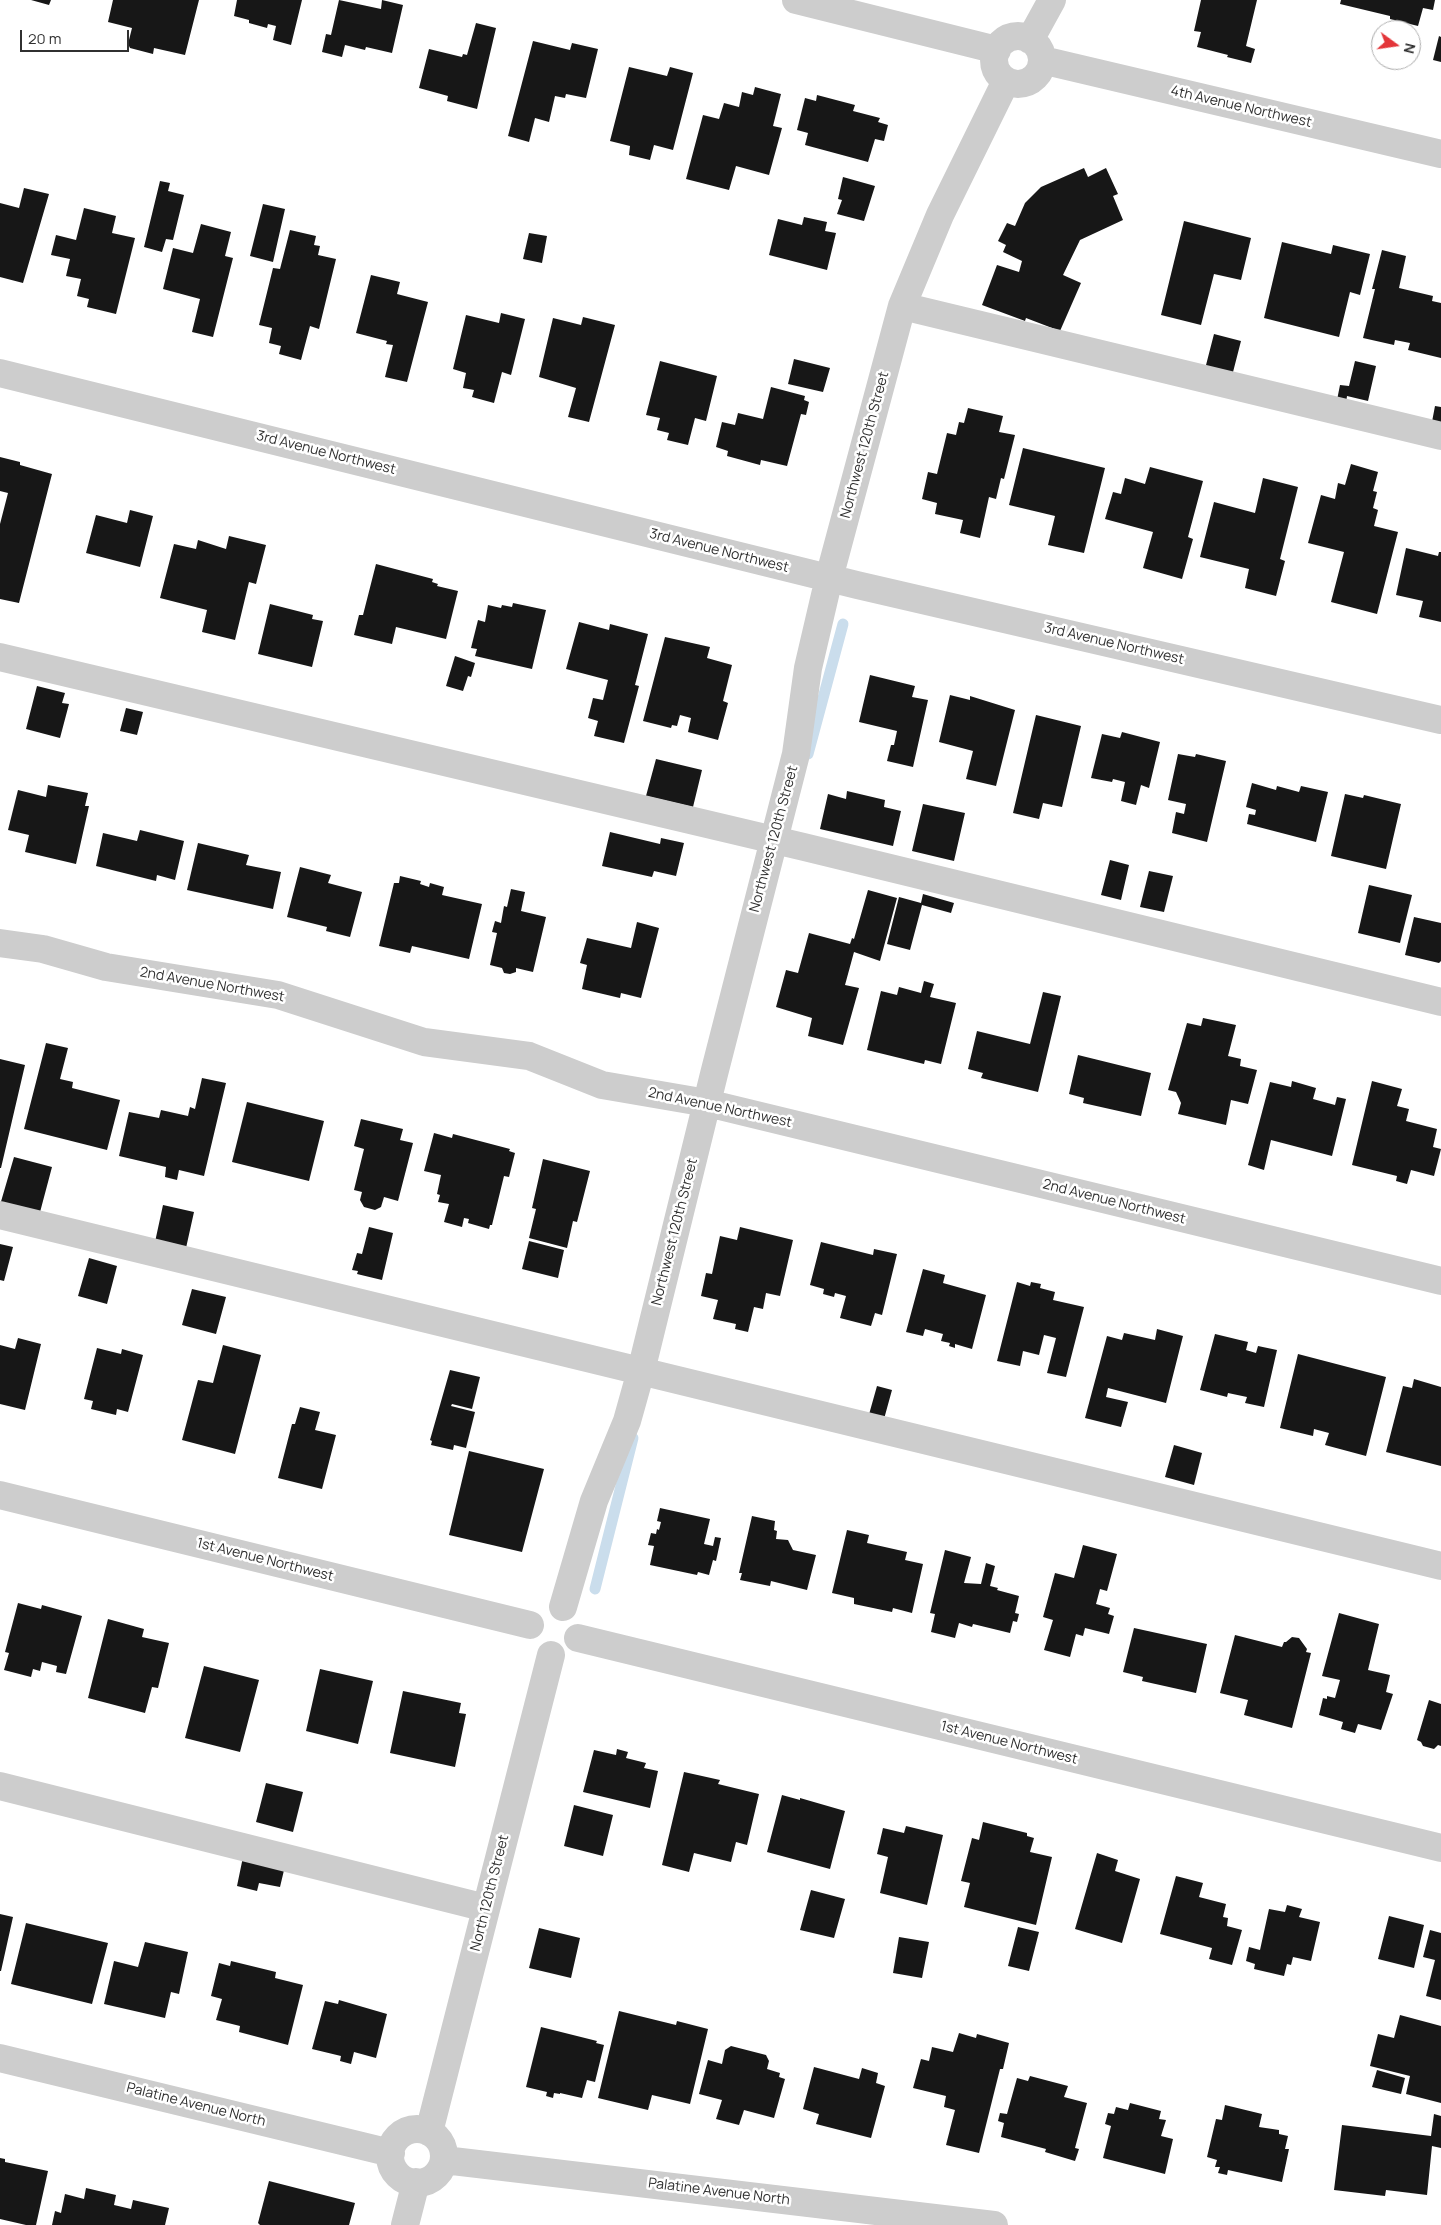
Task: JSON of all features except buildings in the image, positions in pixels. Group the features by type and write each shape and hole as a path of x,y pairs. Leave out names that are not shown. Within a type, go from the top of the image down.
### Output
{"street":[{"path":"796,0 997,50"},
{"path":"1036,50 1020,36 1005,40 997,50 996,69 1006,80 1013,84 1028,82 1039,72 1036,50 1052,0"},
{"name":"4th Avenue Northwest","path":"1036,50 1441,154"},
{"name":"Northwest 120th Street","path":"563,1607 594,1500 627,1421 641,1371 706,1102 796,754 808,668 829,578 902,306 940,215 1006,80"},
{"path":"902,306 1441,436"},
{"name":"3rd Avenue Northwest","path":"0,373 829,578 1441,720"},
{"path":"0,657 773,840 1441,1002"},
{"name":"2nd Avenue Northwest","path":"0,944 43,949 106,967 278,995 424,1042 529,1056 602,1085 706,1102 1441,1281"},
{"path":"0,1215 1441,1566"},
{"name":"1st Avenue Northwest","path":"0,1495 530,1625"},
{"path":"551,1606 563,1607 573,1613 578,1620 578,1638 570,1650 563,1654 551,1655 539,1650 533,1644 530,1636 530,1625 536,1613 543,1608 551,1606"},
{"name":"1st Avenue Northwest","path":"578,1638 1441,1848"},
{"name":"North 120th Street","path":"429,2132 551,1655"},
{"path":"0,1786 486,1908"},
{"name":"Palatine Avenue North","path":"0,2058 391,2153"},
{"path":"418,2129 429,2132 440,2142 444,2160 436,2175 429,2180 416,2182 404,2179 393,2166 391,2153 395,2141 402,2134 410,2130 418,2129"},
{"name":"Palatine Avenue North","path":"444,2160 994,2225"},
{"path":"405,2225 416,2182"}],"waterway":[{"path":"808,754 843,624"},
{"path":"595,1589 633,1438"}]}
